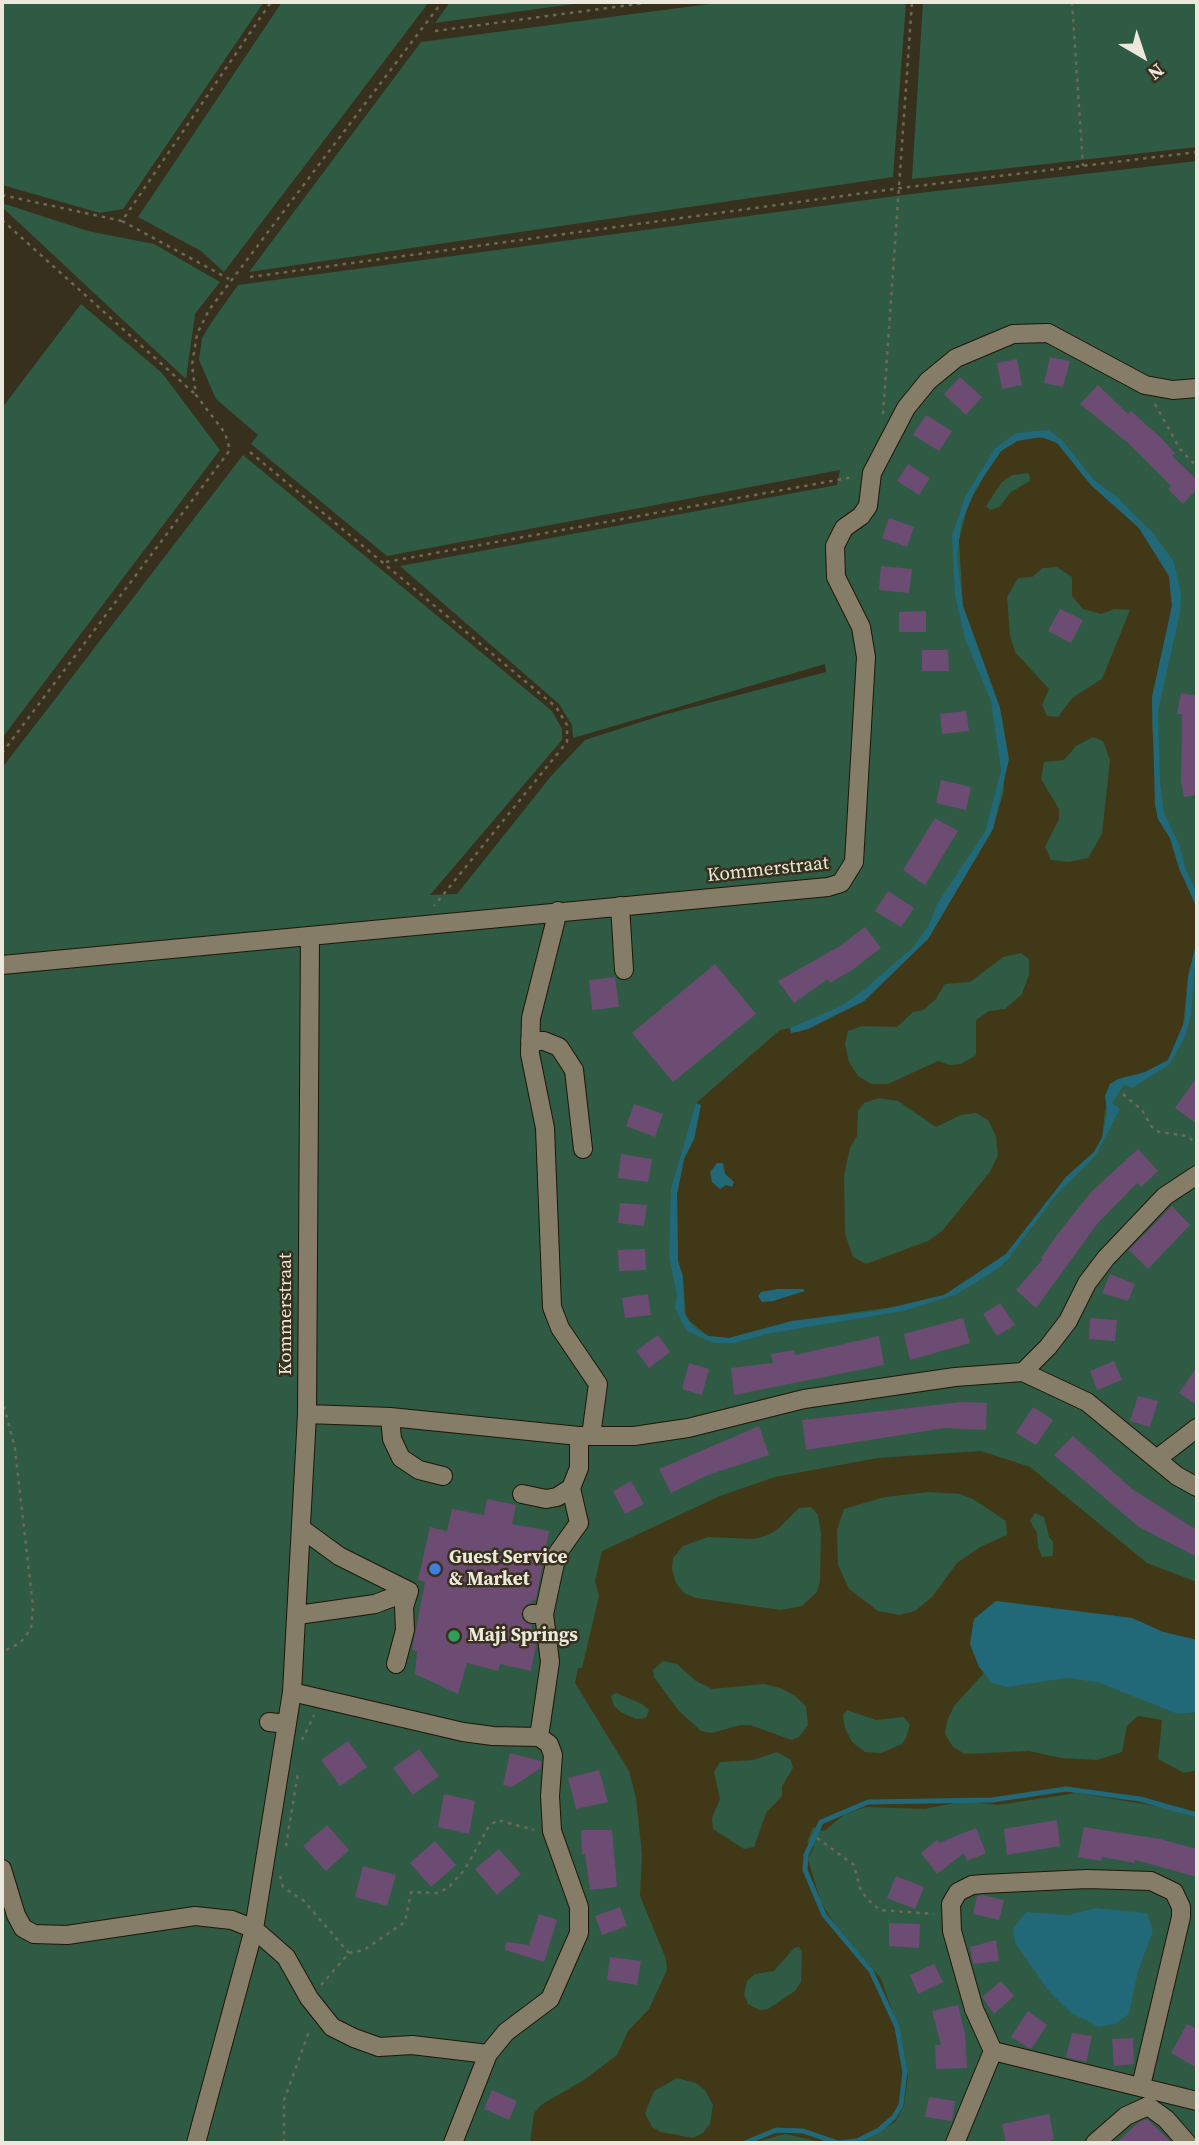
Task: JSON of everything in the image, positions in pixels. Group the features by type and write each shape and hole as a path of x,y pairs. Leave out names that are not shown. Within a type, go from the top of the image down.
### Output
{"street":[{"path":"872,474 906,408 928,381 956,358 996,338 1013,334 1048,333 1145,385 1173,390 1197,388"},
{"name":"Kommerstraat","path":"2,965 828,887 841,883 852,870 866,646 861,627 836,577 833,563 835,546 844,528 861,516 868,506 872,474"},
{"path":"620,906 624,970"},
{"path":"522,1494 546,1499 558,1497 571,1488 579,1468 598,1384 559,1328 552,1307 545,1128 530,1041 531,1018 558,911"},
{"name":"Kommerstraat","path":"196,2143 254,1929 271,1830 278,1723 292,1692 307,1414 310,936"},
{"path":"530,1041 544,1041 559,1047 574,1070 583,1149"},
{"path":"1023,1372 1048,1347 1068,1321 1087,1283 1106,1258 1165,1196 1197,1176"},
{"path":"307,1414 390,1417 585,1436 663,1433 804,1399 908,1383 1023,1372 1087,1402 1143,1450 1158,1458 1177,1476 1197,1487"},
{"path":"390,1417 392,1439 401,1458 419,1469 443,1476"},
{"path":"1158,1458 1197,1428"},
{"path":"539,1737 550,1662 538,1614 557,1554 579,1523 571,1488"},
{"path":"302,1529 340,1556 409,1591"},
{"path":"298,1615 375,1604 409,1591"},
{"path":"396,1664 405,1630 404,1607 409,1591"},
{"path":"292,1692 463,1732 493,1737 539,1737 549,1744 553,1755 550,1796 552,1831 579,1906 579,1933 550,1998 506,2032 488,2054 453,2143"},
{"path":"252,1828 271,1830"},
{"path":"2,1869 16,1916 23,1928 34,1934 67,1935 195,1916 223,1918 254,1929 286,1957 309,1998 332,2026 379,2047 412,2045 488,2054"},
{"path":"955,2143 993,2051 974,2009 950,1915 953,1898 972,1885 1087,1879 1151,1881 1169,1887 1178,1899 1181,1917 1141,2086"},
{"path":"993,2051 1197,2101"},
{"path":"1095,2143 1126,2116 1147,2106 1166,2119 1187,2143"}],"path":[{"path":"122,221 271,2"},
{"path":"196,395 192,365 197,334 229,279 442,2"},
{"path":"435,32 652,2"},
{"path":"883,421 912,2"},
{"path":"1072,2 1083,166"},
{"path":"250,277 901,188 1197,152"},
{"path":"2,195 122,221 229,279"},
{"path":"2,220 196,395 225,433 230,450 2,753"},
{"path":"1145,385 1180,449 1197,467"},
{"path":"250,452 386,562 556,707 568,725 567,742 420,925"},
{"path":"386,562 872,474"},
{"path":"1123,1094 1142,1110 1151,1126 1159,1132 1188,1136 1197,1145"},
{"path":"2,1398 15,1449 33,1606 31,1629 20,1643 2,1651"},
{"path":"299,1743 307,1736 318,1699"},
{"path":"286,1846 298,1769"},
{"path":"309,1998 349,1953 365,1951 405,1922 411,1892 437,1893 448,1888 465,1869 489,1826 498,1820 518,1827 552,1831"},
{"path":"817,1838 854,1865 860,1888 867,1899 880,1910 950,1915"},
{"path":"279,1872 283,1887 303,1902 349,1953"},
{"path":"284,2143 284,2100 311,2028"}],"green space":[{"path":"2,2 264,2 123,209 100,213 2,185"},
{"path":"282,2 429,2 224,272 201,251 138,217"},
{"path":"450,2 588,2 435,23"},
{"path":"724,2 906,2 893,177 249,272 421,42"},
{"path":"923,2 1197,2 1197,147 912,179"},
{"path":"1197,161 1197,2143 2,2143 2,768 243,455 552,711 562,729 562,740 430,895 457,894 552,775 585,740 663,715 826,672 825,664 573,738 572,725 559,704 400,566 837,485 840,470 387,556 251,444 258,435 216,399 199,360 202,338 211,323 238,285 911,194"},
{"path":"2,203 88,231 154,244 220,282 195,314 186,379 2,207"},
{"path":"81,304 162,373 220,450 2,738 2,408"}],"sand":[{"path":"1048,438 1057,443 1091,485 1139,528 1169,576 1172,606 1152,697 1152,723 1158,819 1170,838 1179,868 1197,908 1197,940 1188,977 1182,1034 1168,1060 1137,1076 1124,1077 1105,1110 1102,1138 1094,1152 1066,1177 1006,1254 963,1284 944,1295 900,1306 792,1321 729,1338 708,1336 686,1318 683,1277 678,1261 677,1194 684,1159 694,1139 699,1115 696,1103 780,1030 790,1028 791,1032 799,1032 864,1001 928,939 993,829 1004,790 1000,708 963,606 959,540 968,505 987,471 1001,451 1017,441","holes":["1029,473 1030,481 1011,492 999,507 990,510 986,506 1001,483 1012,475","1057,567 1072,577 1072,596 1083,609 1101,614 1114,609 1130,610 1102,679 1072,698 1058,717 1047,716 1042,705 1049,689 1015,652 1010,636 1007,597 1018,578 1032,577 1043,568","1093,737 1103,741 1110,760 1102,834 1088,858 1069,862 1051,860 1045,847 1059,819 1059,809 1041,779 1044,762 1064,760 1076,746","1021,953 1029,959 1029,975 1022,994 1005,1009 989,1011 976,1020 976,1055 961,1064 949,1065 938,1061 888,1084 871,1084 858,1076 849,1062 845,1044 848,1031 862,1026 897,1027 913,1012 923,1010 935,1000 945,984 970,982 1003,957","879,1098 898,1101 936,1127 961,1115 976,1113 988,1120 996,1136 998,1155 990,1172 942,1231 928,1241 866,1264 853,1257 845,1234 844,1175 850,1148 857,1136 858,1111 864,1103"]},
{"path":"981,1451 1030,1467 1147,1563 1197,1582 1197,1640 1163,1632 1132,1618 996,1601 974,1620 970,1644 984,1673 954,1706 945,1734 953,1747 965,1754 1029,1751 1061,1758 1097,1760 1122,1752 1127,1726 1138,1716 1162,1720 1158,1759 1184,1773 1197,1770 1197,1818 1168,1808 1077,1793 998,1805 964,1801 925,1809 865,1807 844,1815 824,1831 813,1827 807,1842 814,1846 808,1859 821,1903 836,1926 881,1979 901,2036 908,2075 904,2105 896,2121 860,2143 825,2143 785,2134 752,2143 530,2143 534,2113 541,2105 584,2080 617,2055 628,2031 649,2009 667,1970 666,1959 640,1896 642,1854 636,1798 629,1771 575,1683 578,1668 582,1668 599,1596 595,1581 602,1551 720,1496 775,1477 878,1458","holes":["929,1492 960,1494 973,1499 1006,1521 1007,1535 980,1547 957,1563 932,1597 915,1611 899,1615 878,1611 849,1589 838,1565 837,1530 844,1509 885,1497","811,1507 818,1515 821,1534 820,1581 817,1592 802,1606 781,1610 696,1598 684,1593 676,1583 672,1570 673,1558 683,1546 708,1537 754,1539 777,1530 799,1508","1035,1513 1044,1517 1053,1542 1053,1556 1042,1557 1037,1533 1030,1521","663,1661 677,1664 696,1681 712,1689 764,1684 780,1688 794,1695 806,1706 808,1725 799,1737 792,1740 750,1725 712,1733 701,1731 678,1710 654,1677 653,1670","616,1693 642,1704 649,1710 646,1718 637,1719 622,1713 614,1706 611,1696","847,1710 876,1720 903,1717 910,1724 902,1744 881,1753 865,1752 852,1742 845,1728 843,1715","777,1752 791,1760 793,1768 782,1786 782,1796 766,1813 754,1847 744,1849 713,1829 712,1818 720,1799 714,1772 720,1762 753,1760","799,1947 802,1952 801,1982 795,1991 768,2009 759,2010 748,2004 744,1994 747,1981 755,1974 774,1971 794,1948","677,2078 696,2083 705,2090 713,2105 710,2124 703,2133 693,2138 661,2132 652,2127 645,2113 654,2091"]}],"water":[{"path":"1048,430 1062,440 1094,480 1116,496 1153,533 1174,562 1181,594 1180,613 1158,711 1160,782 1164,813 1179,844 1186,870 1197,894 1197,908 1179,868 1170,838 1158,819 1155,805 1152,697 1172,606 1169,576 1139,528 1091,485 1057,443 1041,437 1017,441 1001,451 976,488 961,524 957,557 963,606 1000,708 1009,759 993,829 928,939 864,1001 808,1029 791,1033 790,1028 841,1006 864,990 914,946 929,925 937,904 985,832 1001,770 991,701 965,639 955,595 952,536 965,497 995,448 1016,433"},
{"path":"1197,940 1191,1015 1185,1037 1170,1064 1132,1088 1124,1084 1112,1103 1120,1109 1096,1155 1057,1194 1008,1259 996,1270 955,1295 903,1311 767,1334 735,1343 714,1343 687,1331 675,1308 677,1295 669,1256 671,1189 696,1103 701,1105 694,1139 684,1159 677,1194 678,1261 683,1277 684,1312 693,1327 708,1336 729,1338 792,1321 876,1311 944,1295 1006,1254 1066,1177 1094,1152 1102,1138 1107,1113 1105,1096 1110,1084 1118,1079 1145,1072 1168,1060 1185,1020 1188,977"},
{"path":"717,1163 723,1163 725,1174 734,1182 732,1187 726,1185 720,1189 712,1182 710,1172"},
{"path":"778,1289 805,1291 773,1301 762,1302 758,1296 761,1292"},
{"path":"996,1601 1132,1618 1163,1632 1197,1640 1197,1712 1178,1714 1097,1682 1066,1678 1008,1687 992,1683 979,1667 970,1644 974,1619"},
{"path":"1096,1908 1147,1913 1153,1931 1138,1971 1129,2014 1115,2024 1099,2027 1071,2013 1048,1990 1015,1943 1013,1929 1026,1912 1069,1915"}],"building":[{"path":"1050,357 1070,361 1063,387 1044,383"},
{"path":"1017,359 1022,385 1002,389 997,363"},
{"path":"960,377 982,397 966,415 944,394"},
{"path":"1098,385 1128,414 1131,411 1161,438 1175,453 1172,456 1197,480 1197,489 1183,504 1168,489 1171,486 1128,443 1080,404"},
{"path":"926,415 952,431 939,451 913,435"},
{"path":"908,464 930,478 919,495 897,481"},
{"path":"889,518 914,527 907,547 882,538"},
{"path":"881,566 912,569 909,593 879,590"},
{"path":"1060,609 1083,620 1071,643 1048,631"},
{"path":"926,611 926,632 899,632 899,612"},
{"path":"922,650 948,650 949,671 922,671"},
{"path":"1181,693 1197,696 1197,795 1184,797 1181,781 1182,714 1177,714"},
{"path":"966,711 969,731 942,734 940,714"},
{"path":"941,780 971,787 966,810 936,803"},
{"path":"935,818 958,831 925,885 903,870"},
{"path":"888,891 914,908 901,927 875,911"},
{"path":"865,927 881,948 852,970 830,983 828,979 794,1003 778,981 840,946"},
{"path":"715,964 756,1014 673,1082 632,1033"},
{"path":"615,977 619,1007 592,1010 589,980"},
{"path":"1197,1077 1197,1124 1175,1108"},
{"path":"634,1104 663,1114 655,1137 626,1126"},
{"path":"1138,1149 1158,1171 1141,1187 1137,1183 1097,1224 1036,1308 1016,1290 1043,1259 1041,1258 1057,1235 1091,1192"},
{"path":"621,1154 652,1159 648,1182 618,1178"},
{"path":"620,1203 647,1205 644,1226 618,1223"},
{"path":"1172,1206 1190,1225 1148,1269 1129,1250"},
{"path":"645,1249 646,1270 619,1271 618,1250"},
{"path":"1110,1274 1135,1284 1128,1301 1102,1293"},
{"path":"648,1294 651,1315 625,1318 622,1298"},
{"path":"1000,1303 1015,1325 997,1336 983,1314"},
{"path":"963,1318 970,1343 910,1360 904,1334"},
{"path":"1090,1318 1117,1320 1115,1341 1089,1339"},
{"path":"658,1335 670,1352 649,1368 636,1351"},
{"path":"879,1336 884,1365 734,1395 731,1368 773,1363 771,1354 794,1350 795,1355"},
{"path":"1114,1361 1122,1380 1097,1390 1090,1371"},
{"path":"689,1363 709,1369 702,1395 682,1389"},
{"path":"1197,1367 1197,1405 1179,1393"},
{"path":"1138,1396 1158,1401 1150,1427 1130,1421"},
{"path":"962,1402 987,1403 986,1430 945,1428 806,1450 802,1420"},
{"path":"1033,1407 1053,1420 1036,1445 1016,1433"},
{"path":"759,1426 769,1455 708,1475 671,1493 659,1469"},
{"path":"1073,1436 1132,1489 1197,1530 1197,1557 1139,1527 1054,1455"},
{"path":"631,1481 644,1504 625,1514 613,1491"},
{"path":"487,1499 516,1505 512,1524 549,1531 536,1599 526,1605 521,1613 523,1620 531,1625 536,1645 531,1671 500,1664 498,1671 467,1663 458,1694 415,1674 417,1651 412,1650 425,1582 418,1580 430,1527 447,1531 452,1509 484,1515"},
{"path":"348,1741 367,1767 340,1786 321,1760"},
{"path":"419,1749 439,1776 413,1795 393,1768"},
{"path":"510,1753 541,1761 541,1768 512,1787 503,1785"},
{"path":"599,1770 608,1802 576,1809 568,1778"},
{"path":"444,1794 475,1801 469,1834 438,1827"},
{"path":"1057,1820 1060,1846 1007,1855 1004,1829"},
{"path":"327,1825 349,1850 326,1871 303,1846"},
{"path":"1084,1827 1160,1839 1197,1849 1197,1877 1135,1860 1135,1863 1102,1857 1101,1861 1078,1857"},
{"path":"976,1828 986,1853 967,1861 964,1853 937,1874 921,1853 937,1840 939,1843"},
{"path":"581,1830 612,1830 617,1887 590,1890 585,1854 582,1854"},
{"path":"435,1841 456,1865 431,1887 410,1863"},
{"path":"499,1849 521,1874 497,1895 475,1869"},
{"path":"363,1866 396,1875 387,1906 355,1897"},
{"path":"896,1876 924,1887 915,1909 887,1898"},
{"path":"977,1896 1004,1900 999,1920 973,1914"},
{"path":"620,1907 627,1926 602,1935 595,1916"},
{"path":"539,1914 557,1920 544,1962 505,1950 506,1942 529,1945"},
{"path":"889,1923 920,1924 919,1948 889,1946"},
{"path":"996,1940 999,1961 973,1964 970,1947"},
{"path":"610,1957 641,1961 637,1985 607,1980"},
{"path":"934,1964 943,1982 918,1994 910,1975"},
{"path":"1001,1981 1014,1996 994,2014 982,1997"},
{"path":"958,2005 965,2034 967,2068 936,2069 935,2045 941,2045 932,2011"},
{"path":"1028,2011 1047,2025 1031,2049 1011,2037"},
{"path":"1187,2024 1197,2029 1197,2068 1171,2053"},
{"path":"1072,2033 1092,2036 1086,2062 1066,2057"},
{"path":"1133,2038 1134,2064 1114,2066 1112,2039"},
{"path":"492,2090 517,2101 509,2120 484,2109"},
{"path":"929,2097 955,2101 952,2121 925,2117"},
{"path":"1049,2114 1054,2139 1043,2143 1006,2143 1002,2124"},
{"path":"1147,2119 1172,2143 1116,2143 1139,2122"}],"waterway":[{"path":"745,2143 776,2130 803,2131 838,2143 857,2141 879,2130 894,2117 901,2105 905,2072 897,2027 871,1971 824,1915 805,1870 806,1855 821,1822 868,1802 992,1800 1066,1789 1140,1799 1197,1815"}],"place":[{"name":"Guest Service & Market","path":"435,1569"},
{"name":"Maji Springs","path":"454,1636"}]}
